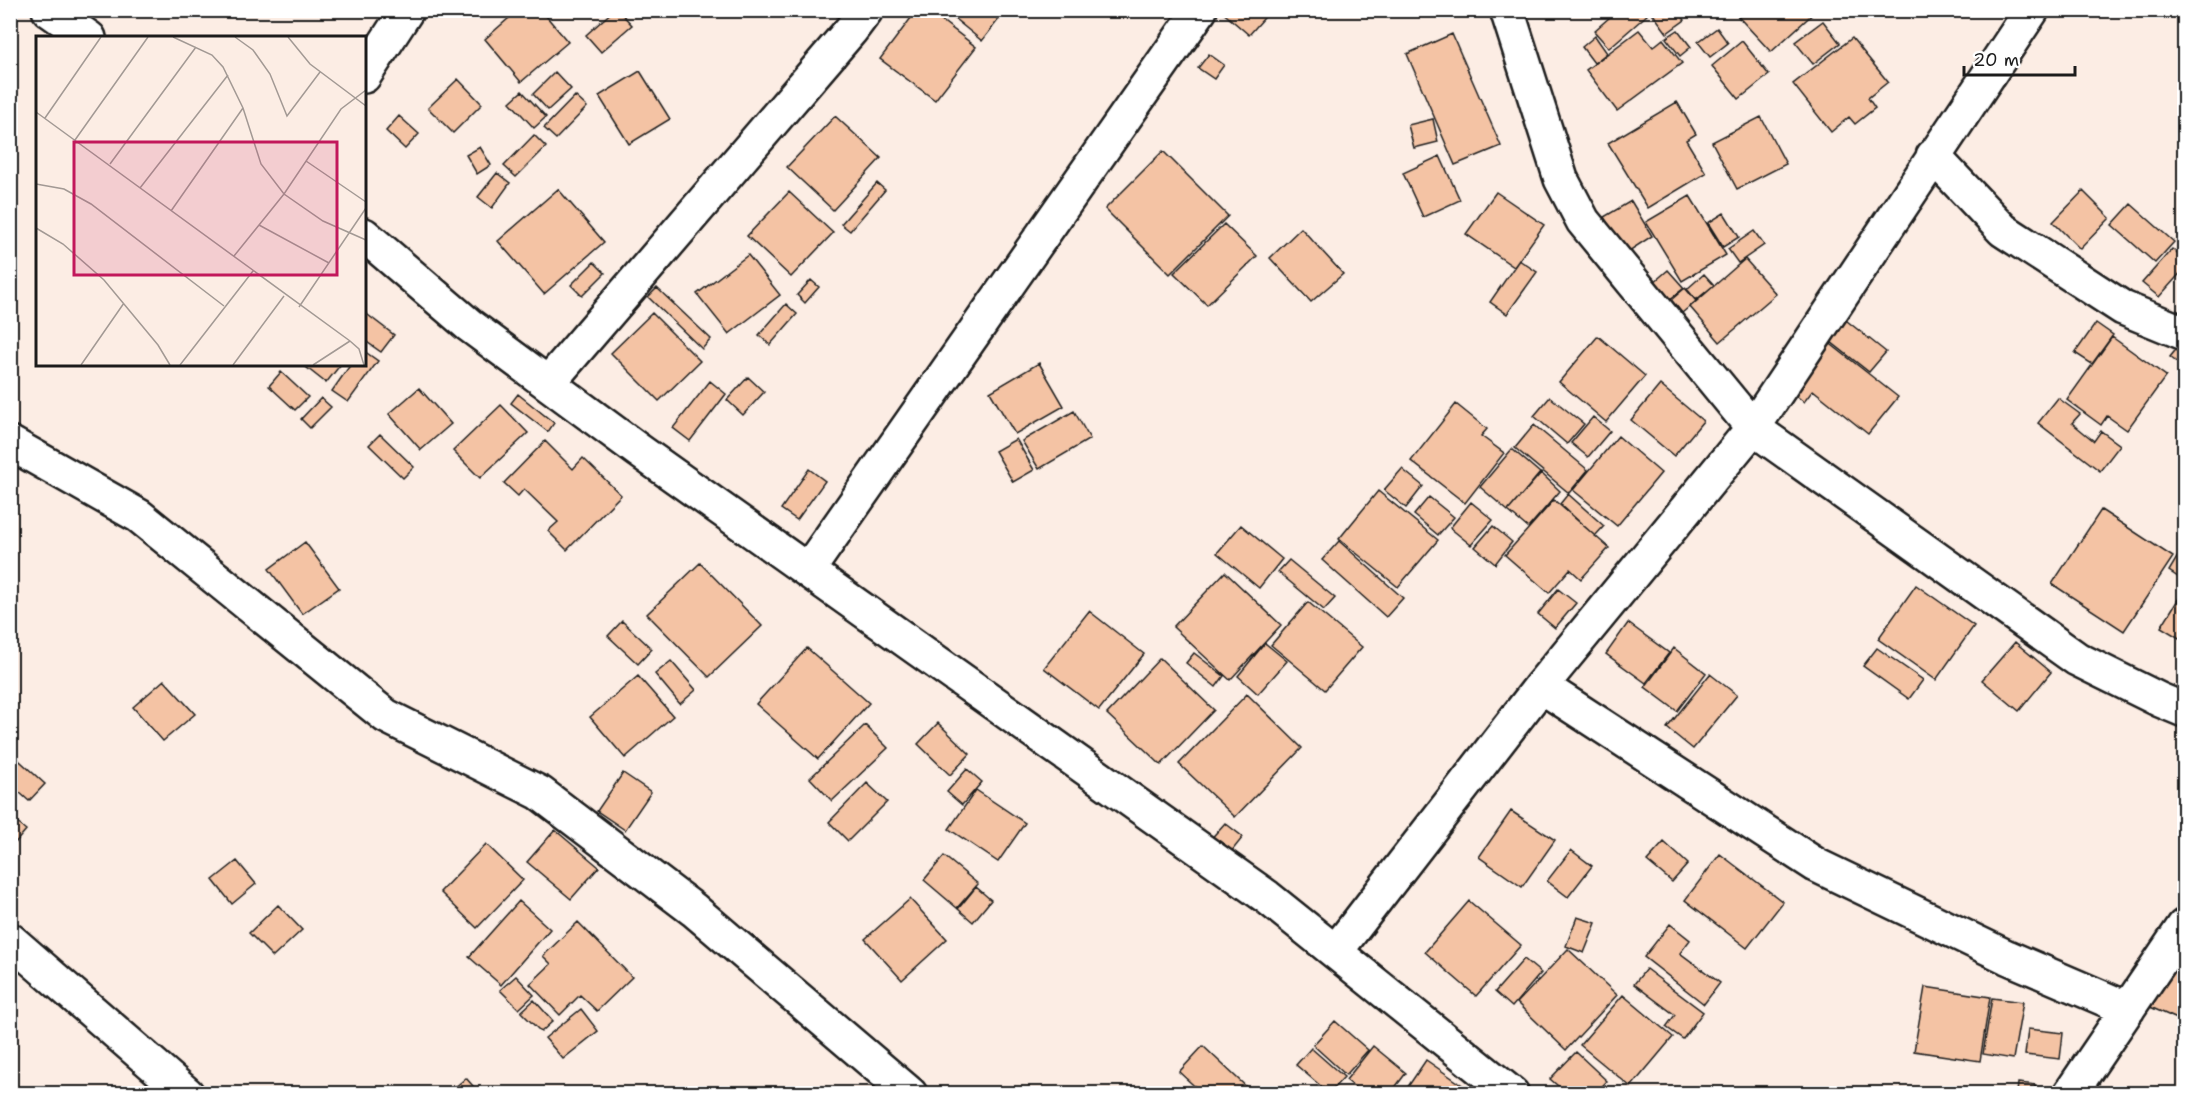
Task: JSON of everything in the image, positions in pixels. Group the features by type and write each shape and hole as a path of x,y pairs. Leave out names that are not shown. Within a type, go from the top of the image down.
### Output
{"street":[{"path":"48,10 86,36"},
{"path":"366,73 407,10"},
{"path":"548,383 866,10"},
{"path":"808,570 1200,10"},
{"path":"1507,10 1561,179 1583,220 1753,428 2077,659 2184,710"},
{"path":"1336,951 1541,686 1753,428 2032,10"},
{"path":"1933,156 2003,230 2123,308 2184,333"},
{"path":"366,238 469,325 548,383 1267,897 1336,951 1497,1088"},
{"path":"10,443 139,516 386,716 540,794 694,910 910,1094"},
{"path":"1541,686 1816,865 2007,957 2128,1009"},
{"path":"2070,1094 2184,926"},
{"path":"10,940 187,1094"}],"building":[{"path":"518,10 541,10 568,42 521,82 485,39"},
{"path":"614,10 618,10 632,25 601,52 586,35"},
{"path":"917,10 928,10 976,47 935,100 880,59"},
{"path":"944,10 1006,10 982,41"},
{"path":"1220,10 1271,10 1249,35"},
{"path":"1618,10 1643,10 1647,15 1609,48 1594,31"},
{"path":"1650,10 1678,10 1685,20 1667,33"},
{"path":"1732,10 1817,10 1771,52"},
{"path":"1823,21 1840,43 1813,64 1795,42"},
{"path":"1717,28 1728,43 1710,57 1698,42"},
{"path":"1639,30 1653,47 1663,39 1682,63 1617,111 1586,70"},
{"path":"1678,30 1691,47 1680,56 1666,38"},
{"path":"1452,34 1501,146 1455,165 1407,54"},
{"path":"1595,36 1607,53 1594,63 1582,47"},
{"path":"1852,38 1888,82 1868,98 1875,108 1855,124 1849,117 1831,132 1793,84"},
{"path":"1742,41 1769,75 1739,99 1712,66"},
{"path":"1209,54 1224,65 1214,79 1198,68"},
{"path":"640,71 670,119 629,144 599,96"},
{"path":"555,72 571,89 548,110 533,94"},
{"path":"458,79 482,104 453,133 428,108"},
{"path":"522,91 546,117 534,128 510,102"},
{"path":"575,96 587,107 556,139 544,128"},
{"path":"1677,102 1696,134 1686,140 1706,173 1648,208 1608,143"},
{"path":"399,116 419,134 405,149 386,131"},
{"path":"835,116 881,158 833,210 787,167"},
{"path":"1761,117 1786,164 1737,189 1712,142"},
{"path":"1433,119 1438,142 1414,148 1408,125"},
{"path":"534,135 546,147 516,177 504,166"},
{"path":"480,147 491,165 477,174 466,155"},
{"path":"1163,151 1228,216 1170,274 1105,209"},
{"path":"1440,156 1460,200 1423,217 1403,173"},
{"path":"497,173 510,183 492,208 478,197"},
{"path":"877,183 885,190 850,231 841,224"},
{"path":"558,189 604,242 544,294 498,241"},
{"path":"2083,191 2110,218 2080,249 2053,222"},
{"path":"789,192 833,233 791,277 747,236"},
{"path":"1496,192 1544,225 1514,267 1466,234"},
{"path":"1690,196 1726,255 1682,281 1646,222"},
{"path":"1631,201 1652,236 1626,253 1604,217"},
{"path":"2131,204 2174,242 2155,263 2112,225"},
{"path":"1724,213 1739,237 1723,247 1708,223"},
{"path":"1224,224 1257,256 1207,305 1174,273"},
{"path":"1301,228 1343,274 1311,302 1270,258"},
{"path":"1754,231 1764,245 1738,263 1728,249"},
{"path":"2172,249 2184,260 2184,269 2159,297 2142,283"},
{"path":"748,255 780,295 729,334 697,294"},
{"path":"1745,259 1776,294 1720,342 1690,307"},
{"path":"1519,260 1537,272 1507,314 1490,302"},
{"path":"594,262 605,273 582,296 571,285"},
{"path":"1668,270 1684,288 1669,300 1653,283"},
{"path":"1704,274 1714,285 1696,300 1687,289"},
{"path":"811,280 819,287 805,303 797,295"},
{"path":"657,288 711,339 702,349 648,297"},
{"path":"1685,288 1696,301 1682,313 1671,300"},
{"path":"786,304 797,314 770,345 759,335"},
{"path":"652,313 700,361 659,401 611,353"},
{"path":"366,314 394,335 381,352 366,341"},
{"path":"1842,317 1886,352 1869,372 1826,338"},
{"path":"2096,323 2113,335 2092,364 2075,353"},
{"path":"1598,336 1645,376 1606,422 1559,382"},
{"path":"2112,337 2166,376 2127,430 2107,416 2101,425 2067,400"},
{"path":"1823,338 1898,397 1868,434 1813,390 1804,402 1784,386"},
{"path":"2183,341 2184,343 2184,368 2170,357"},
{"path":"366,352 378,361 348,402 332,391 350,366 366,366"},
{"path":"1039,363 1064,406 1015,434 990,392"},
{"path":"305,366 339,366 326,383"},
{"path":"281,372 308,397 295,410 269,386"},
{"path":"748,377 764,392 743,415 727,400"},
{"path":"710,381 726,394 690,441 673,428"},
{"path":"1660,385 1703,421 1674,456 1631,420"},
{"path":"419,388 451,424 421,450 389,414"},
{"path":"518,394 554,423 548,432 511,403"},
{"path":"1550,397 1584,424 1567,444 1534,416"},
{"path":"321,398 331,407 310,428 301,419"},
{"path":"2058,398 2080,414 2072,423 2094,441 2101,431 2120,445 2100,471 2038,423"},
{"path":"1456,404 1487,429 1481,436 1504,453 1465,503 1411,461"},
{"path":"501,405 528,433 480,478 453,451"},
{"path":"1074,411 1090,439 1039,469 1022,441"},
{"path":"1593,417 1610,431 1588,457 1571,443"},
{"path":"1534,425 1588,470 1569,493 1515,448"},
{"path":"380,434 414,467 403,478 369,445"},
{"path":"1618,436 1661,473 1617,526 1573,490"},
{"path":"1016,439 1034,470 1013,482 995,451"},
{"path":"545,441 573,469 583,458 621,495 567,550 548,531 558,522 524,489 518,496 504,483"},
{"path":"1512,449 1540,473 1508,511 1480,487"},
{"path":"809,469 825,481 797,520 781,509"},
{"path":"1402,469 1423,486 1406,508 1384,490"},
{"path":"1541,473 1560,491 1528,528 1508,511"},
{"path":"1378,491 1438,540 1398,587 1339,539"},
{"path":"1568,494 1604,526 1595,536 1560,504"},
{"path":"1429,497 1454,517 1438,535 1414,515"},
{"path":"1554,500 1609,548 1581,579 1570,569 1549,593 1505,555"},
{"path":"1471,502 1493,520 1471,545 1450,528"},
{"path":"2101,510 2173,557 2124,631 2052,584"},
{"path":"1241,525 1282,559 1259,588 1217,553"},
{"path":"1493,526 1512,542 1495,564 1475,547"},
{"path":"1339,541 1403,598 1386,617 1322,560"},
{"path":"305,542 339,588 302,614 269,569"},
{"path":"2184,546 2184,581 2169,571"},
{"path":"1289,560 1335,598 1324,610 1278,572"},
{"path":"700,563 762,626 709,677 647,614"},
{"path":"1225,572 1281,625 1230,680 1173,627"},
{"path":"1916,585 1974,626 1936,680 1878,639"},
{"path":"1558,589 1576,603 1555,628 1538,614"},
{"path":"2184,590 2184,641 2161,627"},
{"path":"1308,602 1362,647 1325,690 1271,645"},
{"path":"1089,611 1144,654 1099,710 1044,668"},
{"path":"622,621 652,649 638,664 608,636"},
{"path":"1628,623 1669,653 1646,683 1606,654"},
{"path":"2015,642 2051,672 2019,711 1982,680"},
{"path":"1265,643 1287,661 1258,694 1238,676"},
{"path":"807,648 869,703 818,759 756,704"},
{"path":"1674,648 1706,673 1677,711 1645,687"},
{"path":"1877,648 1923,680 1909,699 1863,666"},
{"path":"1194,653 1224,676 1216,687 1186,663"},
{"path":"1160,658 1214,710 1161,765 1107,714"},
{"path":"671,661 696,690 680,704 655,674"},
{"path":"1710,674 1737,695 1693,749 1667,728"},
{"path":"638,676 673,716 625,758 590,717"},
{"path":"164,680 195,714 163,741 133,707"},
{"path":"1247,694 1302,748 1235,817 1179,764"},
{"path":"938,723 970,754 950,775 918,744"},
{"path":"865,725 888,748 832,801 810,778"},
{"path":"10,752 45,784 29,801 10,784"},
{"path":"967,769 982,782 962,805 947,792"},
{"path":"623,773 651,792 625,830 597,811"},
{"path":"867,783 887,802 848,841 829,822"},
{"path":"976,790 1025,823 998,862 949,829"},
{"path":"1511,811 1555,840 1522,887 1479,857"},
{"path":"10,817 26,830 10,849"},
{"path":"1225,823 1243,837 1227,857 1208,842"},
{"path":"555,830 599,867 571,899 527,862"},
{"path":"1664,842 1688,864 1672,882 1647,861"},
{"path":"486,844 523,880 477,928 440,892"},
{"path":"1571,850 1592,866 1568,897 1547,881"},
{"path":"1720,854 1783,902 1747,948 1685,900"},
{"path":"944,856 978,884 957,908 924,880"},
{"path":"237,861 256,884 232,904 213,880"},
{"path":"976,887 991,900 973,922 958,909"},
{"path":"910,899 947,939 902,980 865,939"},
{"path":"519,901 550,929 501,985 469,957"},
{"path":"1469,901 1521,945 1476,996 1425,952"},
{"path":"278,905 302,930 273,957 249,933"},
{"path":"1577,917 1596,923 1584,953 1566,946"},
{"path":"578,922 632,977 597,1011 580,995 560,1015 530,984 551,964 543,956"},
{"path":"1670,924 1690,940 1680,953 1720,983 1704,1004 1644,957"},
{"path":"1568,949 1617,995 1566,1050 1517,1003"},
{"path":"2171,951 2184,957 2184,1022 2148,1006"},
{"path":"1524,959 1541,973 1512,1007 1495,992"},
{"path":"1646,969 1703,1012 1683,1039 1666,1027 1675,1015 1634,984"},
{"path":"516,976 534,995 519,1009 500,990"},
{"path":"1925,987 1990,997 1980,1061 1914,1051"},
{"path":"1623,995 1673,1037 1631,1087 1580,1045"},
{"path":"1992,998 2023,1002 2013,1059 1983,1054"},
{"path":"534,1000 553,1021 541,1032 521,1012"},
{"path":"581,1009 598,1031 563,1059 545,1038"},
{"path":"1335,1021 1368,1050 1346,1075 1313,1045"},
{"path":"2028,1029 2063,1033 2060,1059 2025,1055"},
{"path":"1203,1046 1254,1094 1203,1094 1179,1072"},
{"path":"1373,1046 1406,1073 1390,1094 1363,1094 1346,1080"},
{"path":"1311,1048 1344,1077 1329,1093 1296,1065"},
{"path":"1576,1052 1607,1081 1595,1094 1574,1094 1569,1089 1565,1092 1550,1079"},
{"path":"1426,1060 1465,1087 1461,1094 1403,1094"},
{"path":"466,1078 480,1094 447,1094"},
{"path":"2018,1083 2036,1085 2035,1094 2017,1093"}]}
